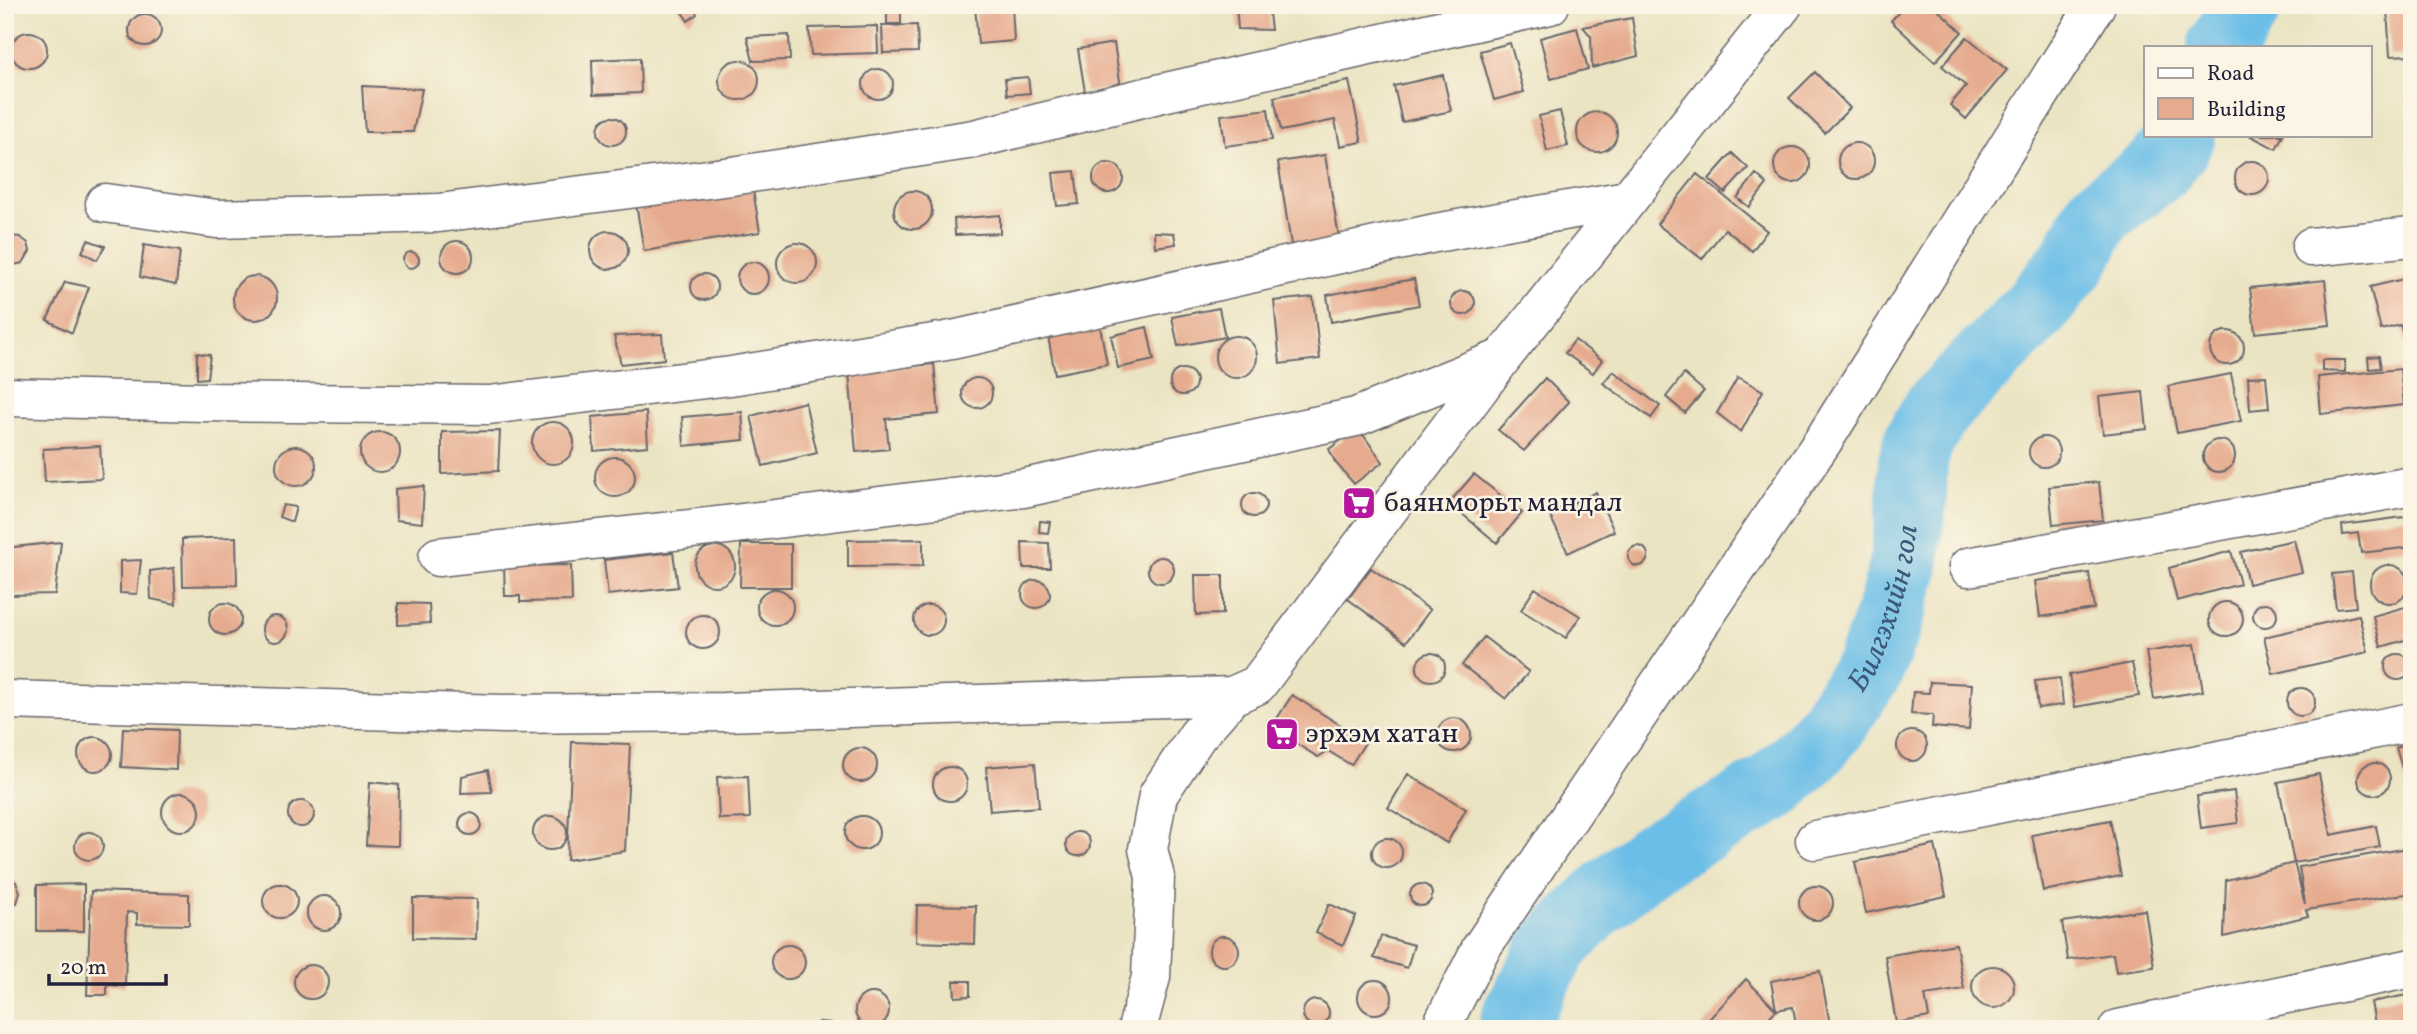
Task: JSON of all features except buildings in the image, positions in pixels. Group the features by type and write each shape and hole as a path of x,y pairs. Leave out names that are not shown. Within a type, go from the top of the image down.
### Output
{"street":[{"path":"106,203 217,219 439,213 732,176 974,139 1162,93 1550,5"},
{"path":"5,700 504,714 723,712 1232,696 1257,685 1502,358 1783,5"},
{"path":"1440,1029 1481,948 1825,438 2096,5"},
{"path":"5,397 489,405 731,376 952,340 1435,233 1627,200"},
{"path":"2311,247 2412,237"},
{"path":"438,557 1024,488 1356,417 1502,358"},
{"path":"1968,567 2412,486"},
{"path":"1137,1029 1152,977 1155,877 1148,849 1158,795 1197,736 1232,696"},
{"path":"1815,840 2412,722"},
{"path":"2118,1029 2412,968"}],"waterway":[{"name":"Билгэхийн гол","path":"2223,46 2248,5"},
{"name":"Билгэхийн гол","path":"1513,1029 1516,1018 1554,946 1600,900 1654,856 1771,788 1804,758 1830,728 1869,669 1887,624 1903,571 1912,501 1913,461 1919,440 1938,408 2037,307 2075,259 2099,213 2159,168 2180,136"}],"place":[{"name":"баянморьт мандал","path":"1359,503"},
{"name":"эрхэм хатан","path":"1282,734"}]}
